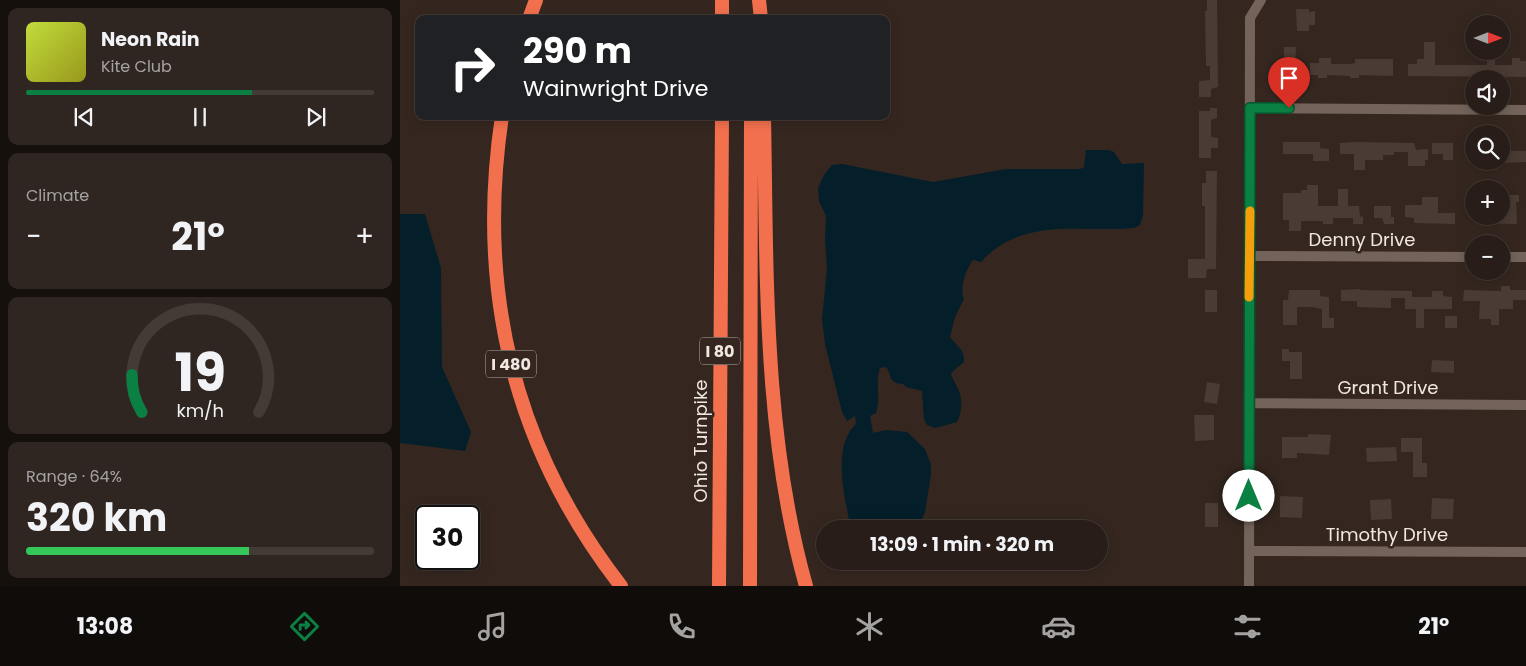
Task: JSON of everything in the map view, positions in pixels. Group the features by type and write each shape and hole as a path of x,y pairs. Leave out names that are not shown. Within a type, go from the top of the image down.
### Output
{"highway":[{"path":"530,15 536,0"},
{"path":"722,0 722,15"},
{"path":"751,0 751,15"},
{"path":"759,0 761,15"},
{"name":"I 480","path":"502,120 496,165 493,235 499,306 508,354 528,420 550,472 581,528 621,586"},
{"name":"Ohio Turnpike","path":"719,586 722,120"},
{"name":"I 80","path":"750,586 751,120"},
{"path":"764,120 768,330 772,399 784,488 794,540 806,586"}],"street":[{"path":"1249,586 1250,18 1260,0"},
{"path":"1250,108 1526,110"},
{"name":"Denny Drive","path":"1249,256 1465,257"},
{"path":"1510,257 1526,257"},
{"name":"Grant Drive","path":"1249,403 1526,405"},
{"name":"Timothy Drive","path":"1249,551 1526,552"}],"water":[{"path":"1086,150 1108,150 1114,152 1122,164 1144,163 1143,215 1140,225 1134,228 1121,229 1064,229 1029,233 1012,239 996,249 981,262 973,260 964,279 962,290 964,299 955,317 950,337 960,348 964,358 964,362 951,373 961,398 961,408 957,422 935,428 927,425 924,419 922,391 893,381 886,367 880,368 876,413 870,416 873,433 886,430 907,432 925,449 931,465 931,475 925,512 922,520 849,520 843,489 842,459 848,434 856,424 855,416 847,421 842,412 825,344 822,320 827,267 826,216 819,201 818,188 824,175 832,165 842,164 933,182 1006,169 1080,169 1084,167"},
{"path":"400,214 425,214 441,268 442,367 471,432 465,451 400,443"}],"building":[{"path":"1207,0 1217,0 1218,87 1211,89 1211,97 1199,97 1199,81 1210,80 1210,66 1206,66 1205,11 1207,11"},
{"path":"1296,9 1309,9 1309,12 1315,11 1315,25 1309,25 1309,31 1297,31"},
{"path":"1424,42 1435,42 1435,65 1487,65 1487,60 1495,60 1495,65 1512,65 1512,58 1520,58 1520,61 1526,61 1526,77 1510,77 1510,70 1465,70 1465,76 1408,76 1408,64 1417,64 1417,59 1424,59"},
{"path":"1284,47 1296,47 1295,69 1284,69"},
{"path":"1319,58 1331,58 1331,64 1351,64 1355,63 1355,59 1393,59 1393,76 1359,75 1359,78 1350,78 1350,76 1327,75 1327,78 1318,78 1318,75 1310,75 1310,63 1319,63"},
{"path":"1210,108 1217,108 1217,118 1211,120 1211,137 1218,138 1218,148 1211,148 1211,158 1199,158 1199,111 1210,111"},
{"path":"1283,142 1320,142 1320,148 1329,149 1329,161 1313,161 1313,154 1283,154"},
{"path":"1340,143 1414,143 1416,150 1428,149 1428,160 1425,160 1425,166 1408,166 1408,152 1394,152 1394,155 1383,155 1383,160 1365,160 1365,170 1354,170 1354,154 1340,154"},
{"path":"1432,143 1453,143 1453,160 1443,160 1443,154 1432,154"},
{"path":"1510,151 1526,151 1526,162 1510,163"},
{"path":"1206,171 1217,171 1216,269 1207,269 1206,278 1188,278 1188,259 1205,259 1205,206 1202,206 1202,183 1206,183"},
{"path":"1307,185 1318,185 1318,206 1338,206 1338,189 1348,189 1348,206 1359,206 1360,217 1363,216 1363,224 1353,224 1353,218 1333,218 1333,224 1323,224 1323,221 1301,221 1301,231 1289,231 1289,220 1283,220 1283,193 1301,193 1301,190 1307,190"},
{"path":"1510,195 1519,195 1519,202 1516,202 1517,224 1510,224"},
{"path":"1422,197 1438,197 1438,213 1455,213 1455,224 1414,223 1414,218 1405,217 1405,205 1422,205"},
{"path":"1374,206 1391,206 1391,217 1394,217 1394,224 1384,224 1382,218 1374,218"},
{"path":"1501,286 1510,286 1510,290 1526,290 1526,300 1513,300 1513,309 1499,309 1499,325 1491,325 1491,319 1479,319 1480,301 1463,301 1464,290 1501,291"},
{"path":"1205,290 1217,290 1217,312 1205,312"},
{"path":"1289,290 1320,290 1320,296 1329,297 1329,318 1334,318 1334,328 1322,328 1322,309 1312,307 1297,307 1297,325 1283,325 1283,300 1288,300"},
{"path":"1341,290 1412,291 1413,297 1432,297 1432,291 1443,291 1443,296 1452,297 1452,309 1424,309 1424,328 1416,328 1416,309 1405,309 1405,298 1391,298 1391,308 1357,307 1357,301 1341,301"},
{"path":"1445,316 1457,316 1457,328 1445,328"},
{"path":"1282,349 1289,349 1289,352 1302,352 1302,379 1290,379 1290,361 1282,361"},
{"path":"1432,360 1454,361 1454,373 1431,372"},
{"path":"1207,382 1220,384 1217,404 1204,402"},
{"path":"1194,415 1214,415 1214,440 1195,441"},
{"path":"1308,434 1331,435 1329,455 1297,453 1297,458 1282,458 1282,437 1308,437"},
{"path":"1401,438 1422,438 1422,463 1427,463 1427,477 1413,477 1413,452 1401,452"},
{"path":"1396,447 1397,461 1367,462 1366,448"},
{"path":"1280,496 1303,497 1302,518 1280,517"},
{"path":"1432,498 1454,499 1453,519 1431,519"},
{"path":"1391,499 1392,519 1371,520 1370,500"},
{"path":"1205,503 1218,503 1218,527 1205,527"}],"slow traffic":[{"path":"1249,297 1250,211"}],"route":[{"path":"1249,496 1250,108 1289,108"}]}
